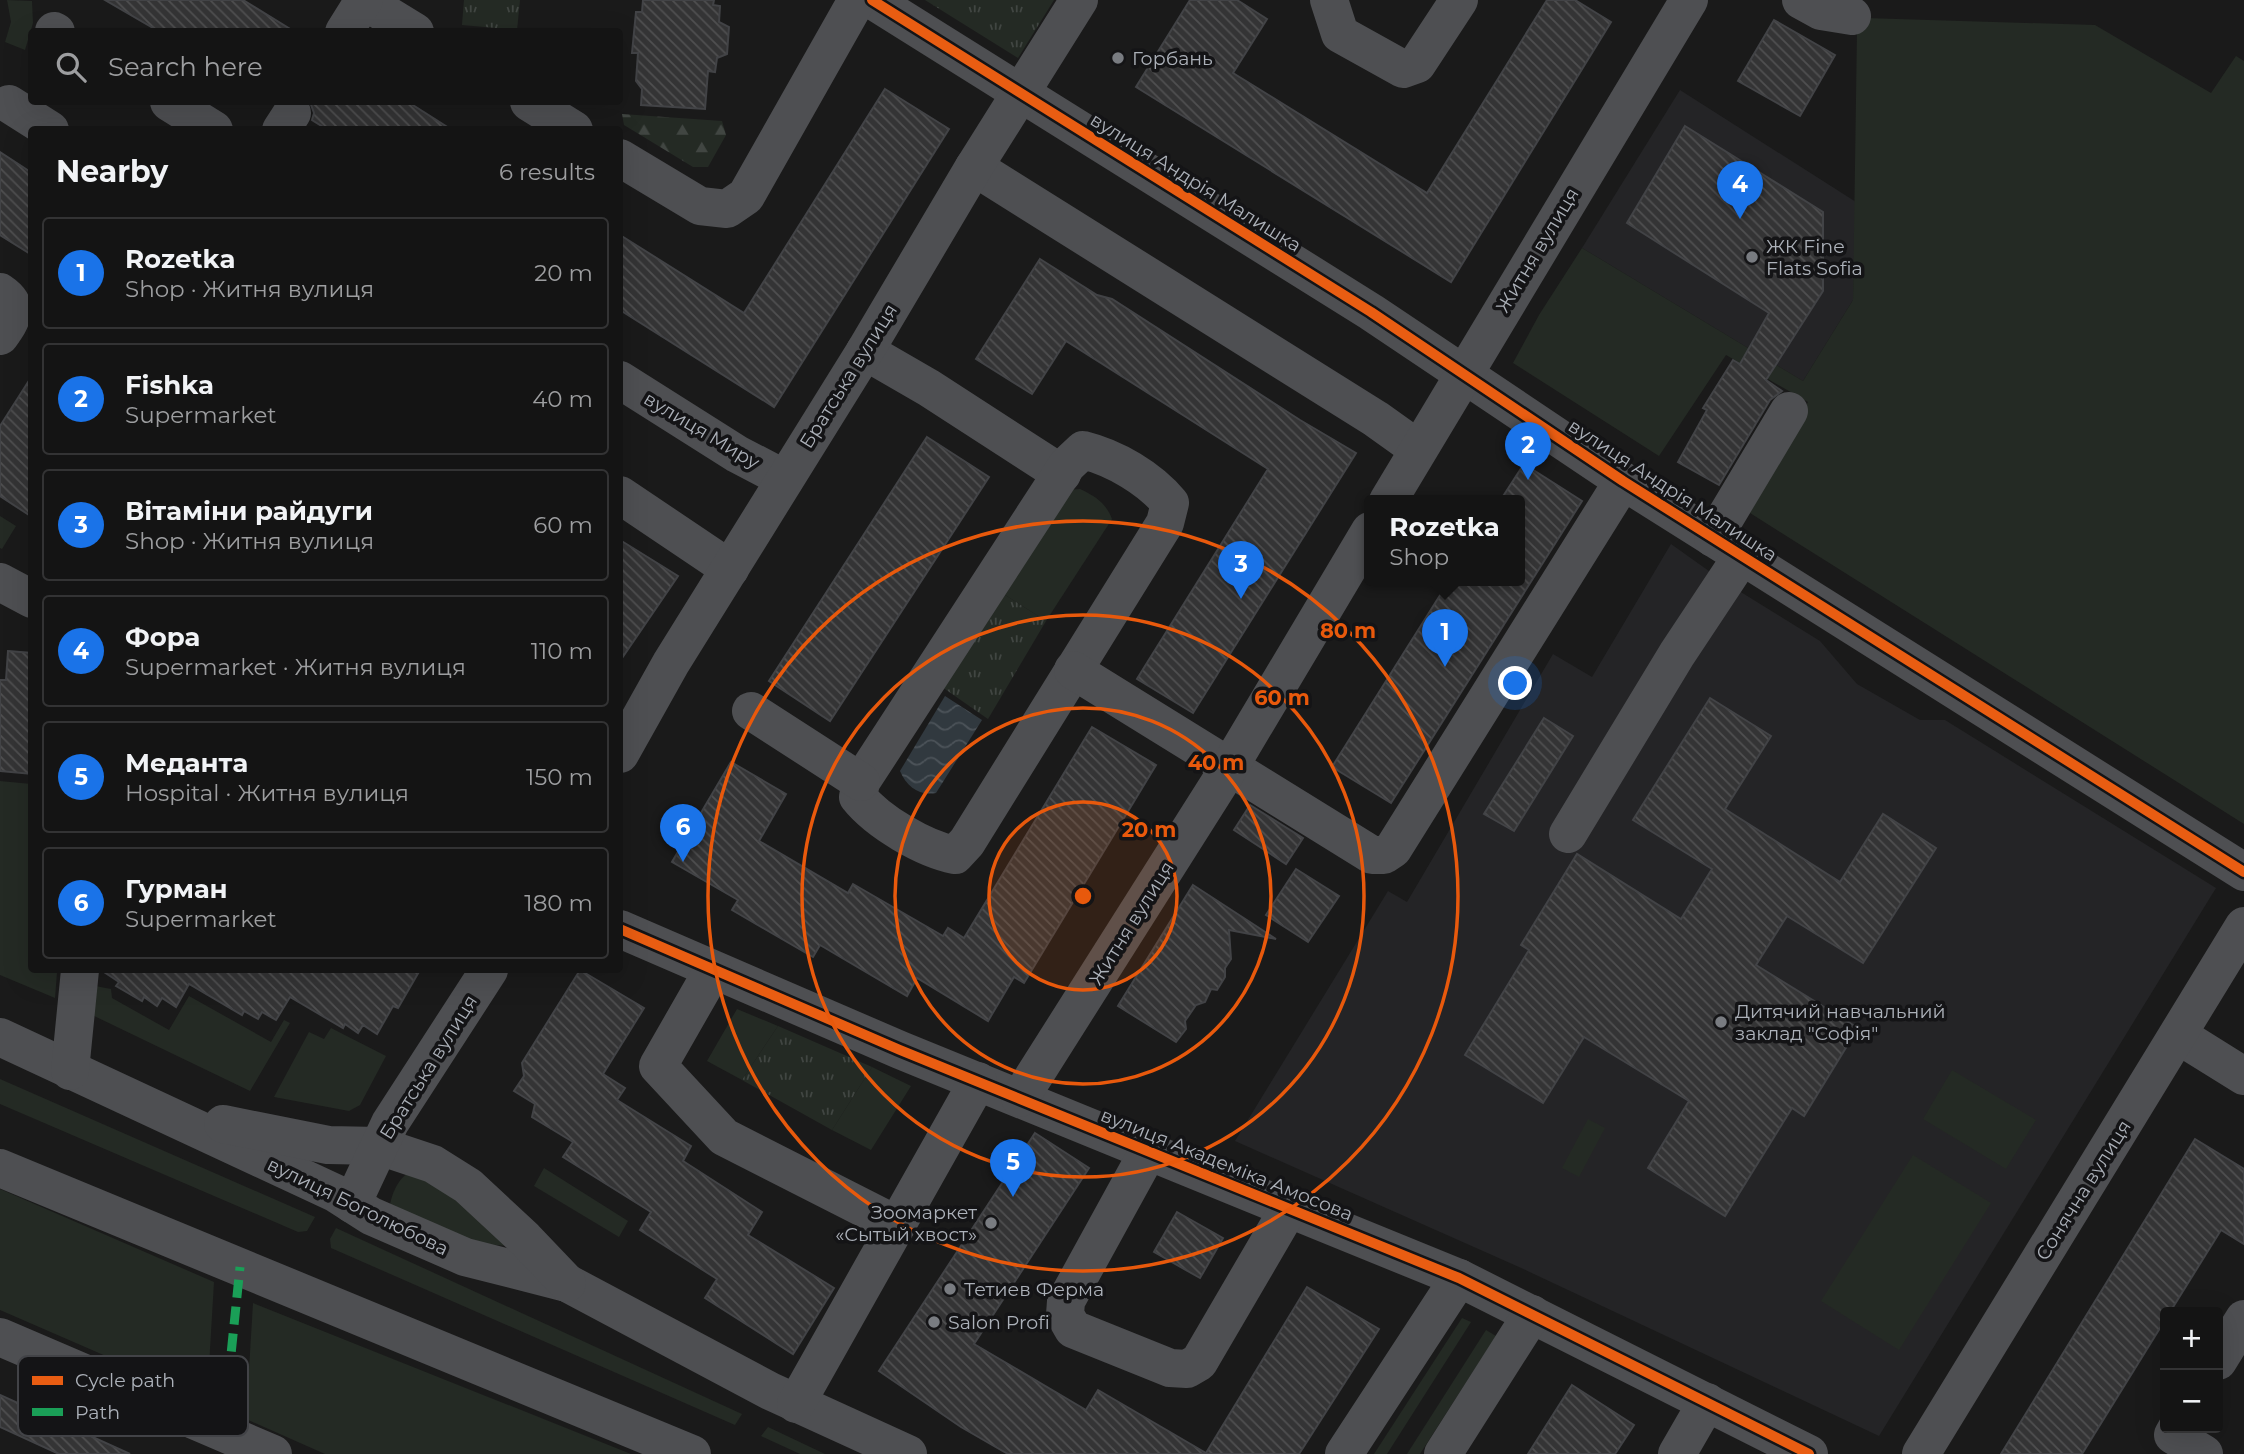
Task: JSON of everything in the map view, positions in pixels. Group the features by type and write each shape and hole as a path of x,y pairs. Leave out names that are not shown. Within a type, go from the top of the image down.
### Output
{"street":[{"path":"346,28 364,0 409,28"},
{"path":"623,160 700,206 727,209 746,196 857,0"},
{"name":"вулиця Андрія Малишка","path":"872,0 1360,305 1623,481 2244,872"},
{"name":"Братська вулиця","path":"623,749 671,663 1079,0"},
{"path":"1329,0 1340,34 1403,69 1417,64 1459,0"},
{"path":"1801,0 1821,11 1852,16"},
{"name":"Житня вулиця","path":"1392,495 1678,4"},
{"path":"9,104 44,126"},
{"path":"174,105 208,126"},
{"path":"534,105 568,126"},
{"path":"974,167 1376,419 1418,450"},
{"path":"0,292 9,298 13,309 11,320 0,336"},
{"path":"865,351 929,388 1062,474"},
{"name":"вулиця Миру","path":"623,382 737,454 785,479"},
{"path":"1568,835 1723,582 1728,547 1789,411"},
{"path":"1083,450 1105,455 1158,489 1170,503 1165,523 967,842 955,855 935,851 869,811 858,797 861,782 1062,474 1083,450"},
{"path":"1073,670 1372,855 1384,855 1392,849 1623,481"},
{"path":"623,497 730,569"},
{"name":"Житня вулиця","path":"1020,1098 1230,766 1364,541"},
{"path":"751,711 861,782"},
{"name":"Сонячна вулиця","path":"1921,1454 2244,926"},
{"name":"вулиця Академіка Амосова","path":"623,930 978,1081 1459,1278 1810,1454"},
{"path":"713,970 658,1066 724,1137 897,1225"},
{"path":"70,1071 80,973"},
{"name":"Братська вулиця","path":"352,1204 390,1124 487,973"},
{"path":"2178,1035 2244,1076"},
{"name":"вулиця Боголюбова","path":"0,1037 335,1193 371,1216 465,1257 567,1283 796,1404 908,1454"},
{"path":"796,1404 978,1081"},
{"path":"173,1118 227,1125 328,1145 379,1146 433,1164 468,1186 567,1283"},
{"path":"1149,1150 1066,1301 1065,1315 1073,1329 1170,1368 1187,1369 1199,1362 1289,1208"},
{"path":"0,1168 692,1454"},
{"path":"1344,1454 1459,1278"},
{"path":"1443,1454 1532,1314"},
{"path":"2223,1353 2244,1319"},
{"path":"0,1337 44,1356"},
{"path":"1677,1454 1707,1402"},
{"path":"2174,1433 2173,1435 2204,1454"},
{"path":"232,1436 274,1454"}],"shaded area":[{"path":"1680,90 1856,202 1853,300 1803,381 1582,248"},
{"name":"Дитячий навчальний заклад \"Софія\"","path":"1671,544 1723,581 1820,641 1857,684 1920,720 1945,720 2216,888 1879,1436 1519,1267 1235,1141 1388,891 1407,902 1553,654 1592,677"}],"green space":[{"path":"7,0 32,1 33,23 32,28 28,28 25,50 5,42 11,22"},
{"path":"464,0 520,0 517,28 462,25"},
{"path":"925,0 1054,0 1018,58"},
{"path":"1865,18 2095,25 2211,93 2236,56 2244,61 2244,824 1750,513 1808,402 1726,355 1659,456 1513,363 1539,315 1582,248 1803,381 1853,300 1857,31"},
{"path":"622,114 722,121 726,135 708,167 693,167 624,125"},
{"path":"1080,489 1099,501 1112,519 1046,621 1002,593 1066,490"},
{"path":"0,516 16,526 2,549 0,548"},
{"path":"1002,593 1046,621 988,719 942,687"},
{"path":"0,781 28,784 28,973 57,973 55,998 0,975"},
{"path":"90,985 111,989 112,998 169,1030 189,996 271,1042 284,1020 290,1023 250,1091 88,1013"},
{"path":"737,1009 778,1026 742,1080 707,1061"},
{"path":"778,1026 872,1067 832,1130 742,1080"},
{"path":"331,1028 386,1056 360,1105 349,1111 274,1097 309,1032 324,1039"},
{"path":"872,1067 911,1086 871,1150 832,1130"},
{"path":"1952,1070 2036,1120 2006,1169 1923,1119"},
{"path":"0,1079 315,1217 307,1231 298,1232 0,1104"},
{"path":"1588,1119 1605,1128 1579,1177 1562,1168"},
{"path":"1913,1155 1991,1203 1899,1350 1821,1301"},
{"path":"544,1168 628,1221 619,1237 534,1186"},
{"path":"416,1170 517,1247 451,1241 390,1205 395,1189 402,1179"},
{"path":"0,1189 214,1282 210,1356 106,1356 0,1310"},
{"path":"336,1228 742,1414 735,1425 331,1248 330,1239"},
{"path":"253,1303 631,1454 325,1454 248,1420"},
{"path":"1462,1318 1471,1322 1387,1454 1374,1454"},
{"path":"1486,1330 1496,1336 1420,1454 1407,1454"},
{"path":"768,1427 825,1454 800,1454 761,1436"}],"water":[{"path":"945,696 982,720 936,793 919,792 906,782 900,771"}],"building":[{"path":"105,0 243,0 288,28 153,28"},
{"path":"643,0 714,0 713,5 720,6 719,22 729,27 727,54 717,58 715,72 708,71 705,109 641,105 642,89 636,81 638,53 632,53 636,12 642,12"},
{"path":"1190,0 1237,0 1267,19 1233,73 1427,193 1547,0 1575,0 1611,22 1451,282 1136,87"},
{"path":"1774,20 1835,55 1800,116 1738,81"},
{"path":"885,89 949,129 774,407 623,312 623,237 744,313"},
{"path":"311,105 413,105 446,126 322,126 312,120 314,113"},
{"name":"ЖК Fine Flats Sofia","path":"1685,126 1823,212 1823,291 1766,380 1782,391 1770,400 1719,485 1678,462 1707,410 1703,408 1733,360 1740,364 1769,313 1627,223"},
{"path":"0,152 28,170 28,252 0,235"},
{"path":"1040,259 1097,295 1112,299 1356,453 1193,713 1137,679 1268,469 1066,341 1032,394 976,359"},
{"path":"28,382 28,514 0,496 0,426"},
{"path":"927,437 989,477 830,721 769,681"},
{"path":"1524,464 1582,501 1391,803 1332,767 1446,586 1525,586 1525,495 1504,495"},
{"path":"623,542 678,576 623,657"},
{"path":"8,651 28,653 28,774 0,771 0,680 6,680"},
{"path":"1710,698 1771,736 1725,809 1840,882 1883,814 1936,848 1863,963 1787,916 1756,965 1858,1028 1804,1116 1792,1108 1725,1216 1648,1168 1689,1101 1584,1037 1543,1103 1465,1055 1529,950 1521,945 1577,854 1681,919 1712,869 1633,820"},
{"path":"1544,718 1573,736 1514,831 1484,814"},
{"path":"1092,727 1156,765 1024,983 1014,977 988,1021 917,978 907,996 820,945 813,957 732,910 738,900 672,862 731,762 786,794 759,841 848,893 853,884 943,936 948,928 964,938"},
{"path":"1250,805 1303,838 1286,864 1234,830"},
{"path":"1296,869 1339,896 1308,942 1266,915"},
{"path":"1193,885 1276,939 1229,930 1231,959 1225,968 1225,977 1217,990 1211,989 1205,1002 1196,1005 1185,1021 1186,1029 1176,1042 1118,1006"},
{"path":"106,973 418,973 398,1008 393,1006 377,1034 363,1025 358,1033 345,1024 343,1028 290,997 276,1020 262,1012 258,1019 244,1011 242,1015 189,984 176,1007 162,998 157,1006 144,997 142,1001 116,986 119,982"},
{"path":"578,973 585,973 644,1008 603,1074 625,1088 617,1100 691,1146 683,1161 762,1212 748,1235 834,1288 793,1354 705,1298 717,1279 640,1230 651,1212 563,1157 573,1142 532,1117 535,1104 514,1091 524,1076 522,1063"},
{"path":"1035,1133 1089,1168 974,1344 1086,1410 1098,1390 1206,1453 1307,1287 1379,1329 1299,1454 1008,1454 961,1427 879,1371"},
{"path":"2195,1139 2244,1169 2244,1244 2221,1230 2173,1307 2160,1307 2160,1328 2082,1454 2001,1454"},
{"path":"1177,1212 1223,1238 1200,1278 1154,1252"},
{"path":"1572,1385 1634,1425 1615,1454 1528,1454"},
{"path":"0,1395 18,1403 18,1435 0,1427"},
{"path":"20,1436 90,1436 130,1454 59,1454"}],"marked path":[{"path":"231,1356 240,1267"}],"cycle path":[{"path":"872,0 1371,312 1623,481 2244,872"},
{"path":"623,930 900,1050 1459,1278 1809,1454"}],"place":[{"name":"Горбань","path":"1118,58"},
{"name":"Фора","path":"1740,219"},
{"name":"ЖК Fine Flats Sofia","path":"1752,257"},
{"name":"Fishka","path":"1528,480"},
{"name":"Вітаміни райдуги","path":"1241,599"},
{"name":"Rozetka","path":"1445,667"},
{"name":"Гурман","path":"683,862"},
{"name":"Дитячий навчальний заклад \"Софія\"","path":"1721,1022"},
{"name":"Меданта","path":"1013,1197"},
{"name":"Зоомаркет «Сытый хвост»","path":"991,1223"},
{"name":"Тетиев Ферма","path":"950,1289"},
{"name":"Salon Profi","path":"934,1322"}]}
